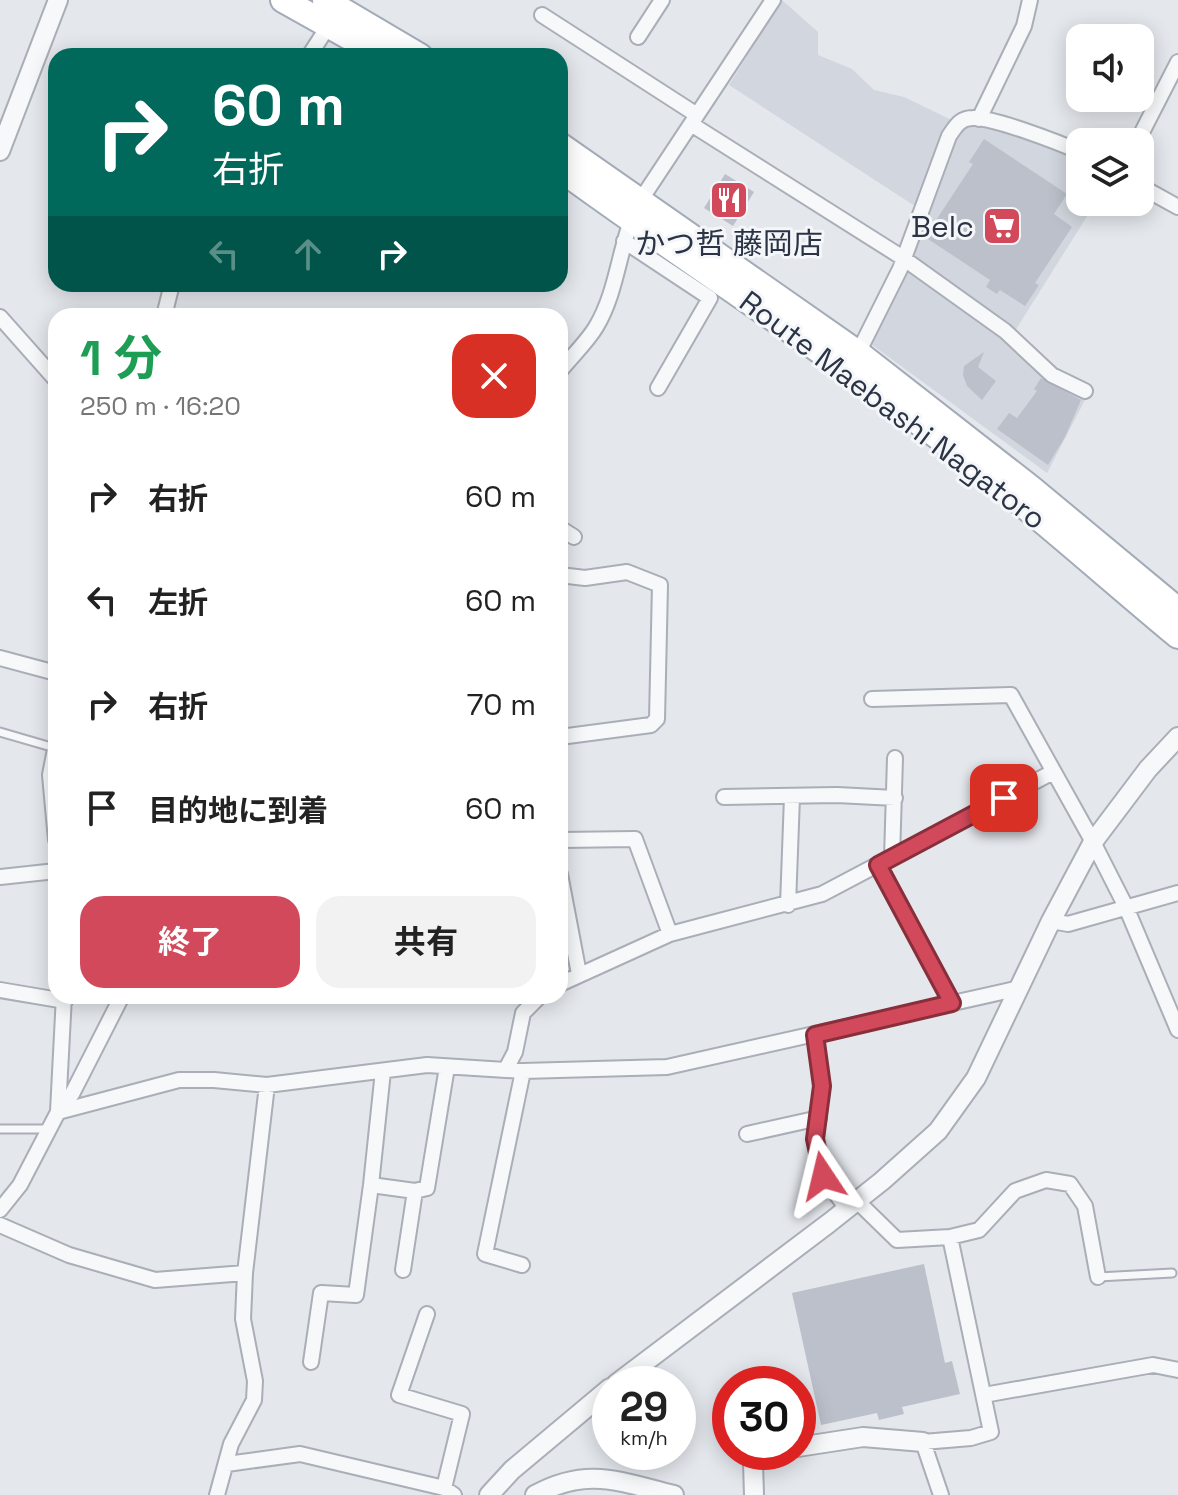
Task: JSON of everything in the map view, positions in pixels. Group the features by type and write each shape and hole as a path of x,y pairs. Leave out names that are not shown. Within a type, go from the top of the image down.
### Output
{"main road":[{"path":"283,0 334,8 406,48"},
{"path":"334,8 375,48"},
{"name":"Route Maebashi Nagatoro","path":"568,154 631,221 858,353 1043,497 1178,610"},
{"name":"Route Maebashi Nagatoro","path":"568,175 950,446 1021,502 1178,636"}],"street":[{"path":"0,151 58,0"},
{"path":"638,37 662,0"},
{"path":"568,361 596,327 608,299 631,221 773,0"},
{"path":"979,119 1024,26 1030,0"},
{"path":"313,48 334,8"},
{"path":"542,15 903,258 1005,331 1052,375 1085,391"},
{"path":"1144,128 1178,62"},
{"path":"858,353 903,258 949,136 959,121 979,119 1066,146"},
{"path":"1154,194 1178,207"},
{"path":"631,221 710,298 658,388"},
{"path":"0,317 48,371"},
{"path":"568,533 574,537"},
{"path":"568,576 585,578 627,572 660,585 657,719 651,725 568,736"},
{"path":"0,658 48,671"},
{"path":"872,699 1011,695 1126,907 1178,1030"},
{"path":"640,1366 852,1205 938,1131 976,1078 1051,921 1093,842 1148,769 1178,737"},
{"path":"895,758 895,798 885,861 952,1003"},
{"path":"568,980 670,934 822,894 1053,772"},
{"path":"724,797 837,795 895,798"},
{"path":"788,905 792,797"},
{"path":"568,840 635,839 670,934"},
{"path":"0,877 48,872"},
{"path":"1051,921 1068,924 1178,893"},
{"path":"568,916 579,974"},
{"path":"58,1112 179,1080 267,1085 427,1065 523,1071 667,1067 1020,988"},
{"path":"0,990 48,996"},
{"path":"58,1112 64,1004"},
{"path":"0,1210 20,1185 58,1112 72,1094 118,1004"},
{"path":"506,1069 515,1052 523,1013 532,1004"},
{"path":"815,1035 822,1086 815,1139 823,1176 852,1205 897,1240 950,1237 979,1230 1015,1191 1046,1180 1070,1184 1085,1206 1098,1277"},
{"path":"371,1185 415,1191 427,1188 447,1067"},
{"path":"311,1362 321,1293 356,1295 383,1071"},
{"path":"522,1265 485,1254 523,1071"},
{"path":"217,1495 231,1444 254,1400 255,1381 243,1319 245,1273 267,1085"},
{"path":"747,1134 819,1118"},
{"path":"403,1270 415,1191"},
{"path":"0,1225 69,1255 155,1280 245,1273"},
{"path":"816,1444 863,1437 923,1442 971,1438 991,1432 950,1237"},
{"path":"227,1464 300,1454 449,1492 462,1414 399,1395 427,1314"},
{"path":"984,1395 1153,1365 1178,1370"},
{"path":"501,1491 592,1402"},
{"path":"923,1442 941,1495"},
{"path":"753,1470 754,1495"},
{"path":"535,1495 574,1479 604,1477 674,1495"}],"lane":[{"path":"0,732 48,744"},
{"path":"0,1129 49,1129"},
{"path":"1098,1277 1172,1273"}],"shaded area":[{"path":"782,0 818,32 818,55 852,69 874,90 904,97 964,126 990,128 1066,154 1066,216 1087,216 1008,342 1087,396 1047,473 871,344 927,214 729,85"}],"building":[{"path":"984,139 1066,193 1054,214 1072,227 1035,283 1039,285 1025,306 1000,290 997,294 986,287 990,280 925,237 973,164 969,162"},
{"name":"かつ哲 藤岡店","path":"725,174 754,192 733,226 704,208"},
{"path":"984,352 978,367 996,381 982,400 967,386 963,375 964,366"},
{"path":"1041,378 1081,400 1065,437 1048,465 997,429 1009,413 1017,418 1037,391 1034,389"},
{"path":"924,1264 945,1363 952,1361 960,1394 902,1407 904,1414 879,1420 877,1413 821,1425 816,1402 816,1366 808,1366 792,1293"}],"place":[{"name":"かつ哲 藤岡店","path":"729,200"},
{"name":"Belc","path":"1002,226"}],"route":[{"path":"823,1176 815,1139 822,1086 815,1035 952,1003 878,865 1004,798"}]}
